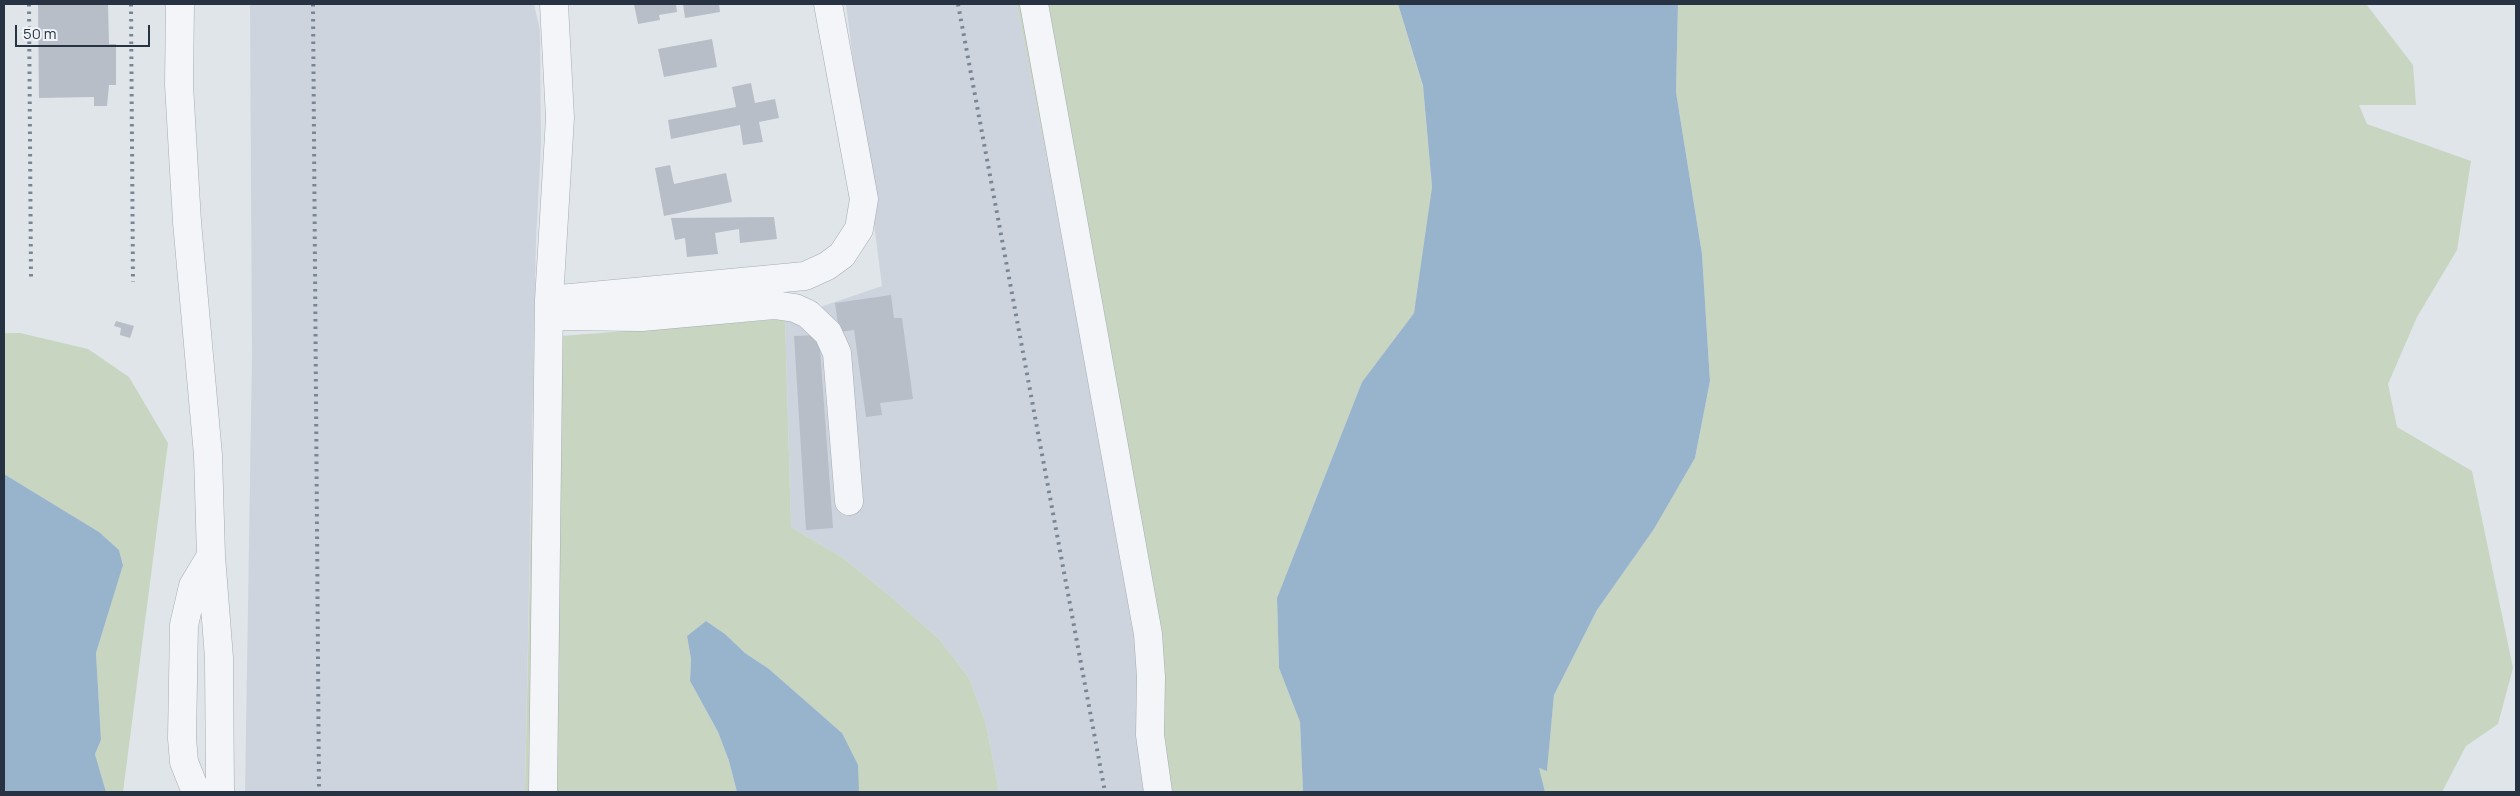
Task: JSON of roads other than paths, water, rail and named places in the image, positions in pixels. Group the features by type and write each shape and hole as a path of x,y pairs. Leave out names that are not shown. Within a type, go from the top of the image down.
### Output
{"street":[{"path":"180,4 179,85 188,222 208,455 210,556 219,658 220,792"},
{"path":"543,792 549,308 560,118 560,74 554,4"},
{"path":"549,308 805,276 827,266 842,255 859,229 864,199 828,4"},
{"path":"1034,4 1148,634 1151,672 1150,735 1158,792"},
{"path":"549,308 642,317 774,305 795,308 808,314 824,328 837,353 849,501"},
{"path":"196,792 184,762 182,738 184,625 193,586 210,556"}],"water":[{"path":"1398,4 1678,4 1676,92 1702,254 1710,381 1695,458 1654,529 1597,610 1554,695 1547,771 1539,768 1545,792 1303,792 1300,722 1279,668 1277,598 1362,382 1414,313 1432,187 1423,86"},
{"path":"4,474 99,532 119,550 123,565 96,653 101,740 95,754 106,792 4,792"},
{"path":"706,621 725,634 745,653 769,669 842,733 858,765 859,792 737,792 729,761 718,732 690,681 691,659 687,636"}],"railway":[{"path":"29,4 31,278"},
{"path":"131,4 133,282"},
{"path":"313,4 319,792"},
{"path":"958,4 1105,792"}]}
